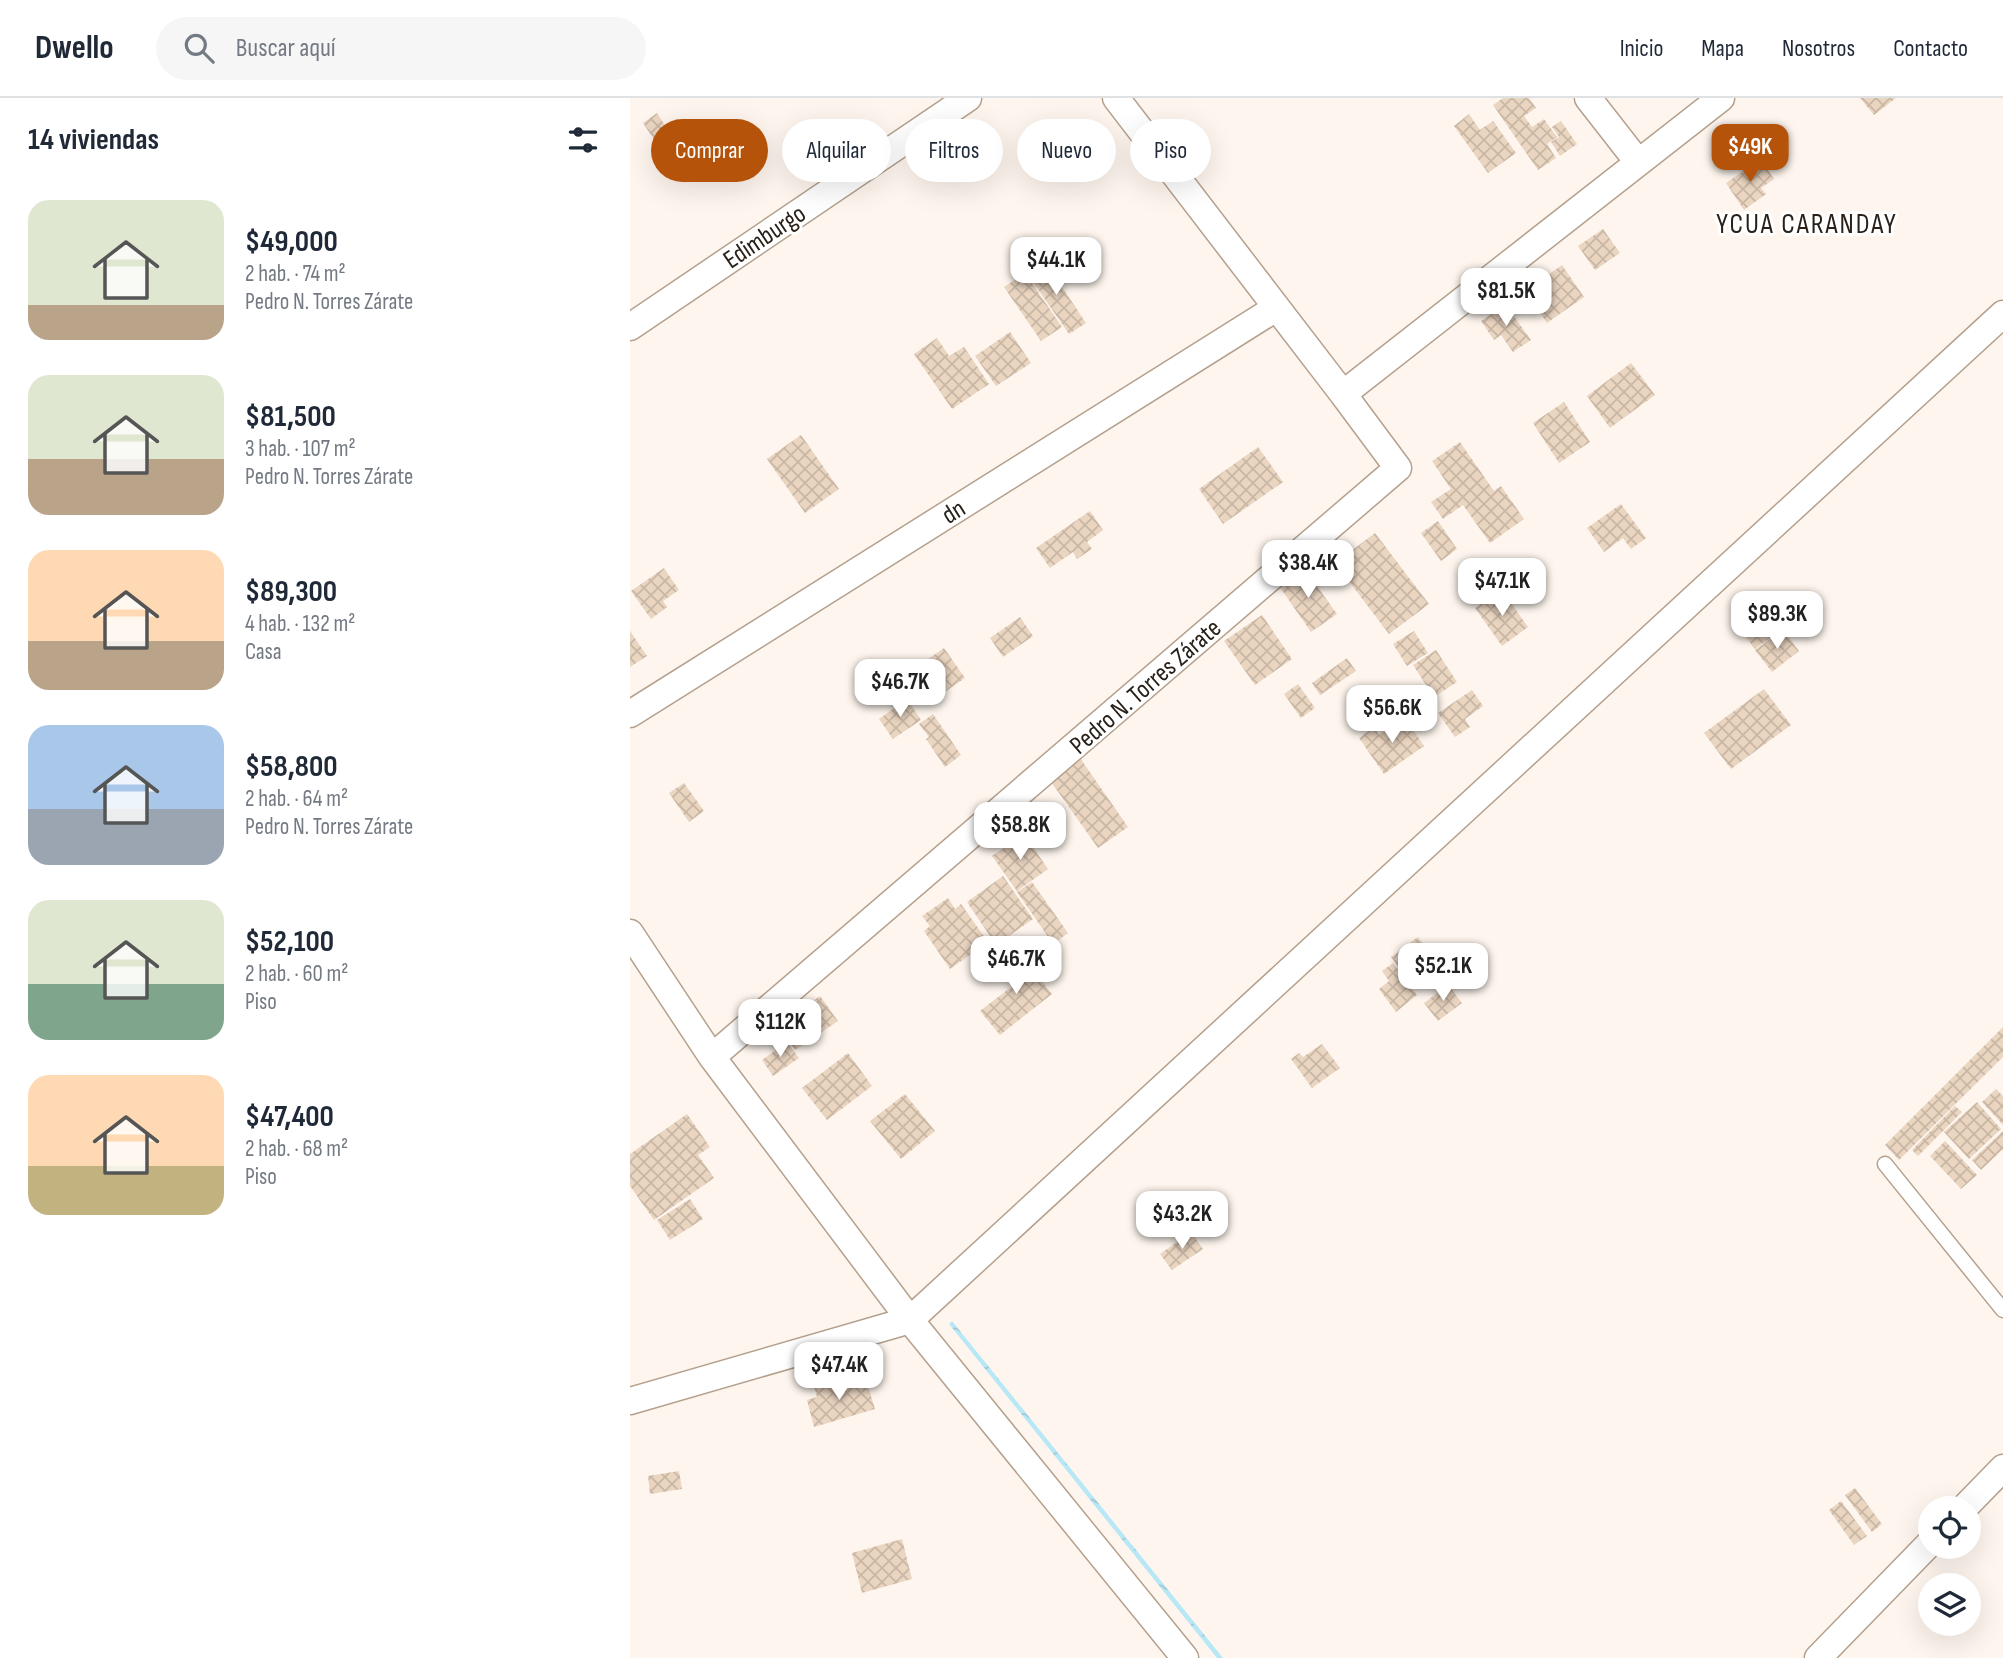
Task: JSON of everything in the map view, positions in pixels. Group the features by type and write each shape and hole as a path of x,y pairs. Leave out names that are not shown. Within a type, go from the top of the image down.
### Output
{"street":[{"name":"Edimburgo","path":"630,327 968,98"},
{"path":"1116,98 1343,394 1721,98"},
{"path":"1588,98 1638,162"},
{"name":"dn","path":"630,714 1276,308"},
{"path":"630,1401 909,1320 2003,314"},
{"name":"Pedro N. Torres Zárate","path":"712,1057 1398,468 1343,394"},
{"path":"630,933 712,1057 909,1320 1185,1658"},
{"path":"1976,1496 2003,1468"},
{"path":"1818,1658 1918,1555"}],"lane":[{"path":"1885,1164 2003,1310"}],"water":[{"path":"952,1321 1223,1658 1217,1658 949,1324"}],"building":[{"path":"1503,98 1529,98 1536,108 1524,116 1532,127 1544,119 1557,137 1547,144 1556,158 1538,170 1493,105"},
{"path":"1860,98 1896,98 1874,115"},
{"path":"657,113 661,119 651,119 651,135 643,123"},
{"path":"1469,114 1480,130 1493,121 1516,153 1488,173 1454,126"},
{"path":"1561,121 1577,144 1560,156 1551,142 1559,137 1552,127"},
{"path":"1761,159 1774,179 1761,188 1766,194 1744,210 1726,183"},
{"path":"1603,229 1620,253 1595,270 1578,246"},
{"path":"1044,260 1086,323 1069,334 1026,272"},
{"path":"1562,265 1584,297 1547,323 1525,291"},
{"path":"1025,273 1062,327 1041,341 1004,287"},
{"path":"1505,304 1531,340 1513,352 1501,335 1494,340 1481,321"},
{"path":"1010,332 1031,363 996,386 975,356"},
{"path":"937,338 949,356 964,347 989,384 952,409 914,354"},
{"path":"1631,363 1655,395 1610,428 1587,396"},
{"path":"1564,402 1590,442 1559,463 1533,423"},
{"path":"801,435 839,489 805,513 767,459"},
{"path":"1460,442 1494,491 1501,486 1524,519 1490,543 1463,505 1443,519 1431,502 1451,489 1432,461"},
{"path":"1258,447 1283,482 1223,524 1199,489"},
{"path":"1621,504 1646,538 1631,549 1623,538 1604,552 1587,528"},
{"path":"1090,511 1103,530 1087,542 1092,549 1077,559 1073,552 1050,568 1036,548"},
{"path":"1438,521 1457,549 1441,561 1421,533"},
{"path":"1375,533 1429,604 1389,634 1335,563"},
{"path":"664,568 679,590 663,601 667,607 651,619 631,591"},
{"path":"1304,568 1337,614 1311,632 1279,586"},
{"path":"1501,589 1528,627 1502,646 1475,608"},
{"path":"1783,591 1801,615 1755,649 1737,625"},
{"path":"1262,615 1292,659 1255,685 1224,641"},
{"path":"1020,617 1033,636 1003,657 990,638"},
{"path":"1783,630 1799,651 1772,672 1755,650"},
{"path":"630,631 647,656 630,667"},
{"path":"1414,631 1428,653 1407,666 1393,644"},
{"path":"944,648 965,678 926,705 905,675"},
{"path":"1436,650 1457,682 1434,697 1413,665"},
{"path":"1347,658 1356,671 1320,695 1312,683"},
{"path":"1298,684 1315,708 1301,718 1284,694"},
{"path":"1764,689 1791,725 1731,769 1704,733"},
{"path":"1472,690 1483,706 1465,719 1470,727 1455,737 1438,713"},
{"path":"907,699 921,720 893,739 879,719"},
{"path":"933,714 961,755 945,767 919,724"},
{"path":"1405,718 1424,746 1384,774 1359,738 1374,727 1379,735"},
{"path":"1080,758 1128,827 1098,848 1049,779"},
{"path":"684,783 704,811 689,822 669,793"},
{"path":"1024,834 1048,869 1017,891 992,856"},
{"path":"1003,876 1033,919 996,945 967,902"},
{"path":"1032,882 1068,933 1053,944 1017,892"},
{"path":"948,898 955,909 961,904 988,942 950,969 924,931 930,926 922,916"},
{"path":"1418,937 1438,964 1411,984 1391,957"},
{"path":"1019,953 1052,994 1000,1035 980,1011 1015,984 1001,967"},
{"path":"1393,963 1417,995 1396,1012 1379,989 1389,981 1382,971"},
{"path":"1448,985 1462,1003 1438,1021 1424,1003"},
{"path":"820,996 838,1021 795,1050 778,1025"},
{"path":"2003,1027 2003,1057 1899,1160 1885,1145"},
{"path":"787,1042 799,1058 773,1076 762,1060"},
{"path":"1322,1044 1340,1068 1312,1088 1291,1059 1299,1053 1303,1057"},
{"path":"848,1053 872,1086 827,1120 802,1088"},
{"path":"1996,1089 2003,1096 2003,1125 1982,1102"},
{"path":"905,1094 935,1131 901,1159 870,1121"},
{"path":"1977,1102 2001,1129 1969,1159 1944,1132"},
{"path":"1955,1106 1962,1112 1918,1156 1912,1150"},
{"path":"687,1114 710,1147 698,1155 714,1178 654,1220 630,1186 630,1154"},
{"path":"2003,1131 2003,1149 1981,1170 1972,1160"},
{"path":"1945,1141 1977,1175 1961,1189 1930,1156"},
{"path":"690,1199 703,1219 670,1240 657,1220"},
{"path":"1191,1232 1203,1249 1172,1270 1160,1254"},
{"path":"844,1378 847,1389 867,1383 875,1409 814,1427 807,1400 817,1397 814,1386"},
{"path":"679,1471 682,1489 650,1494 648,1476"},
{"path":"1855,1488 1882,1524 1872,1532 1845,1495"},
{"path":"1841,1501 1867,1536 1854,1545 1829,1510"},
{"path":"902,1539 912,1579 862,1593 852,1553"}],"district":[{"name":"YCUA CARANDAY","path":"1807,223"}]}
